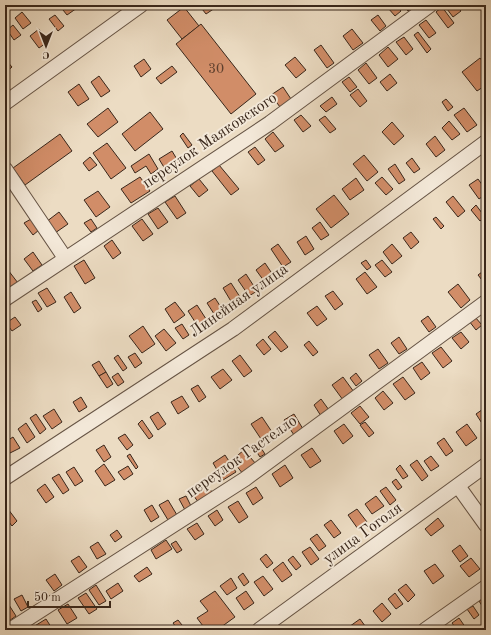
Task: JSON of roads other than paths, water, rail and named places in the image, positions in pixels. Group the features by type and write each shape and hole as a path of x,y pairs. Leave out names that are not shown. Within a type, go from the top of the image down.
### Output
{"street":[{"path":"5,103 142,5"},
{"name":"переулок Маяковского","path":"5,299 270,123 430,5"},
{"name":"Линейная улица","path":"5,478 233,329 486,142"},
{"path":"5,169 65,258"},
{"name":"переулок Гастелло","path":"10,630 245,479 486,302"},
{"name":"улица Гоголя","path":"259,630 486,465"},
{"path":"458,486 486,525"},
{"path":"425,630 486,587"}]}
